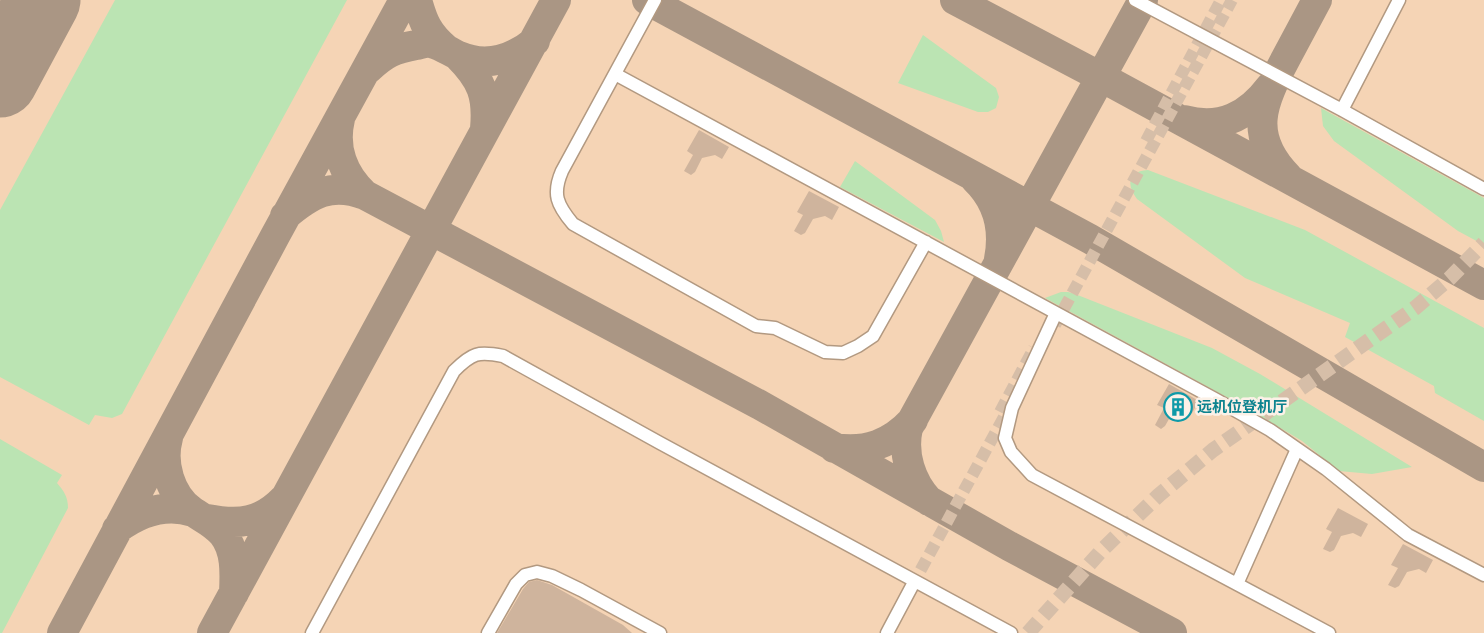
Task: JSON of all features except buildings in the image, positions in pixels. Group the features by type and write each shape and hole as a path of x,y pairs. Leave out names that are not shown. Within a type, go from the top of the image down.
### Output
{"lane":[{"path":"655,0 556,184 557,199 572,224 756,326 775,328 825,352 843,353 858,346 872,336 926,242"},
{"path":"1135,0 1342,110 1484,189"},
{"path":"1342,110 1399,0"},
{"path":"615,74 1270,430 1326,469 1408,535 1484,575"},
{"path":"1056,312 1012,408 1005,438 1011,452 1032,475 1329,633"},
{"path":"312,633 454,371 467,358 486,352 503,356 1010,633"},
{"path":"1237,584 1297,449"},
{"path":"488,633 516,584 525,575 537,572 552,576 581,590 660,633"},
{"path":"880,633 909,587 886,633"}],"shaded area":[{"path":"0,0 1484,0 1484,633 0,633"}],"green space":[{"path":"115,0 347,0 122,414 112,418 95,415 89,425 0,377 0,210"},
{"path":"923,35 996,88 999,97 996,108 988,112 978,112 898,83"},
{"path":"1321,108 1484,198 1484,245 1458,231 1334,141 1323,126"},
{"path":"855,161 935,220 944,242 840,187"},
{"path":"1148,170 1305,230 1484,328 1484,421 1435,393 1434,386 1345,337 1350,323 1245,278 1137,199 1131,189 1131,180 1136,173"},
{"path":"1061,292 1075,294 1212,348 1260,374 1412,467 1372,474 1339,471 1302,441 1254,412 1045,298"},
{"path":"0,439 62,475 57,483 65,494 68,508 2,633 0,633"}],"taxiway":[{"path":"62,633 404,0"},
{"path":"417,0 427,27 446,49"},
{"path":"212,633 556,0"},
{"path":"647,0 1090,239 1484,467"},
{"path":"955,0 1484,285"},
{"path":"929,501 917,485 909,467 906,448 908,428 1143,0"},
{"path":"1288,177 1275,162 1267,147 1263,133 1265,104 1270,90 1317,0"},
{"path":"368,69 390,52 425,43 438,45 469,60 490,61 509,57 535,41"},
{"path":"458,56 473,73 482,89 486,117 485,129"},
{"path":"1184,120 1210,123 1222,122 1233,118 1252,106 1270,87"},
{"path":"340,119 338,130 339,151 351,179 365,195"},
{"path":"975,179 989,196 998,216 1001,237 999,259"},
{"path":"285,216 313,196 322,192 342,190 365,195 760,405 1009,546 1172,633"},
{"path":"834,448 857,449 877,445 896,435 913,420"},
{"path":"168,438 166,458 169,478 184,504 216,527 227,540 234,562 234,593"},
{"path":"207,519 229,522 249,520 267,513 284,499"},
{"path":"117,529 135,518 153,511 173,508 193,512"}],"runway":[{"path":"0,80 43,0"}],"tunnel":[{"path":"1146,141 1221,0"},
{"path":"1055,325 1232,0"},
{"path":"1028,633 1102,550 1159,495 1213,450 1415,308 1450,278 1484,243"},
{"path":"1000,412 1034,348"},
{"path":"912,586 1010,406"}],"place":[{"name":"远机位登机厅","path":"1178,407"}]}
